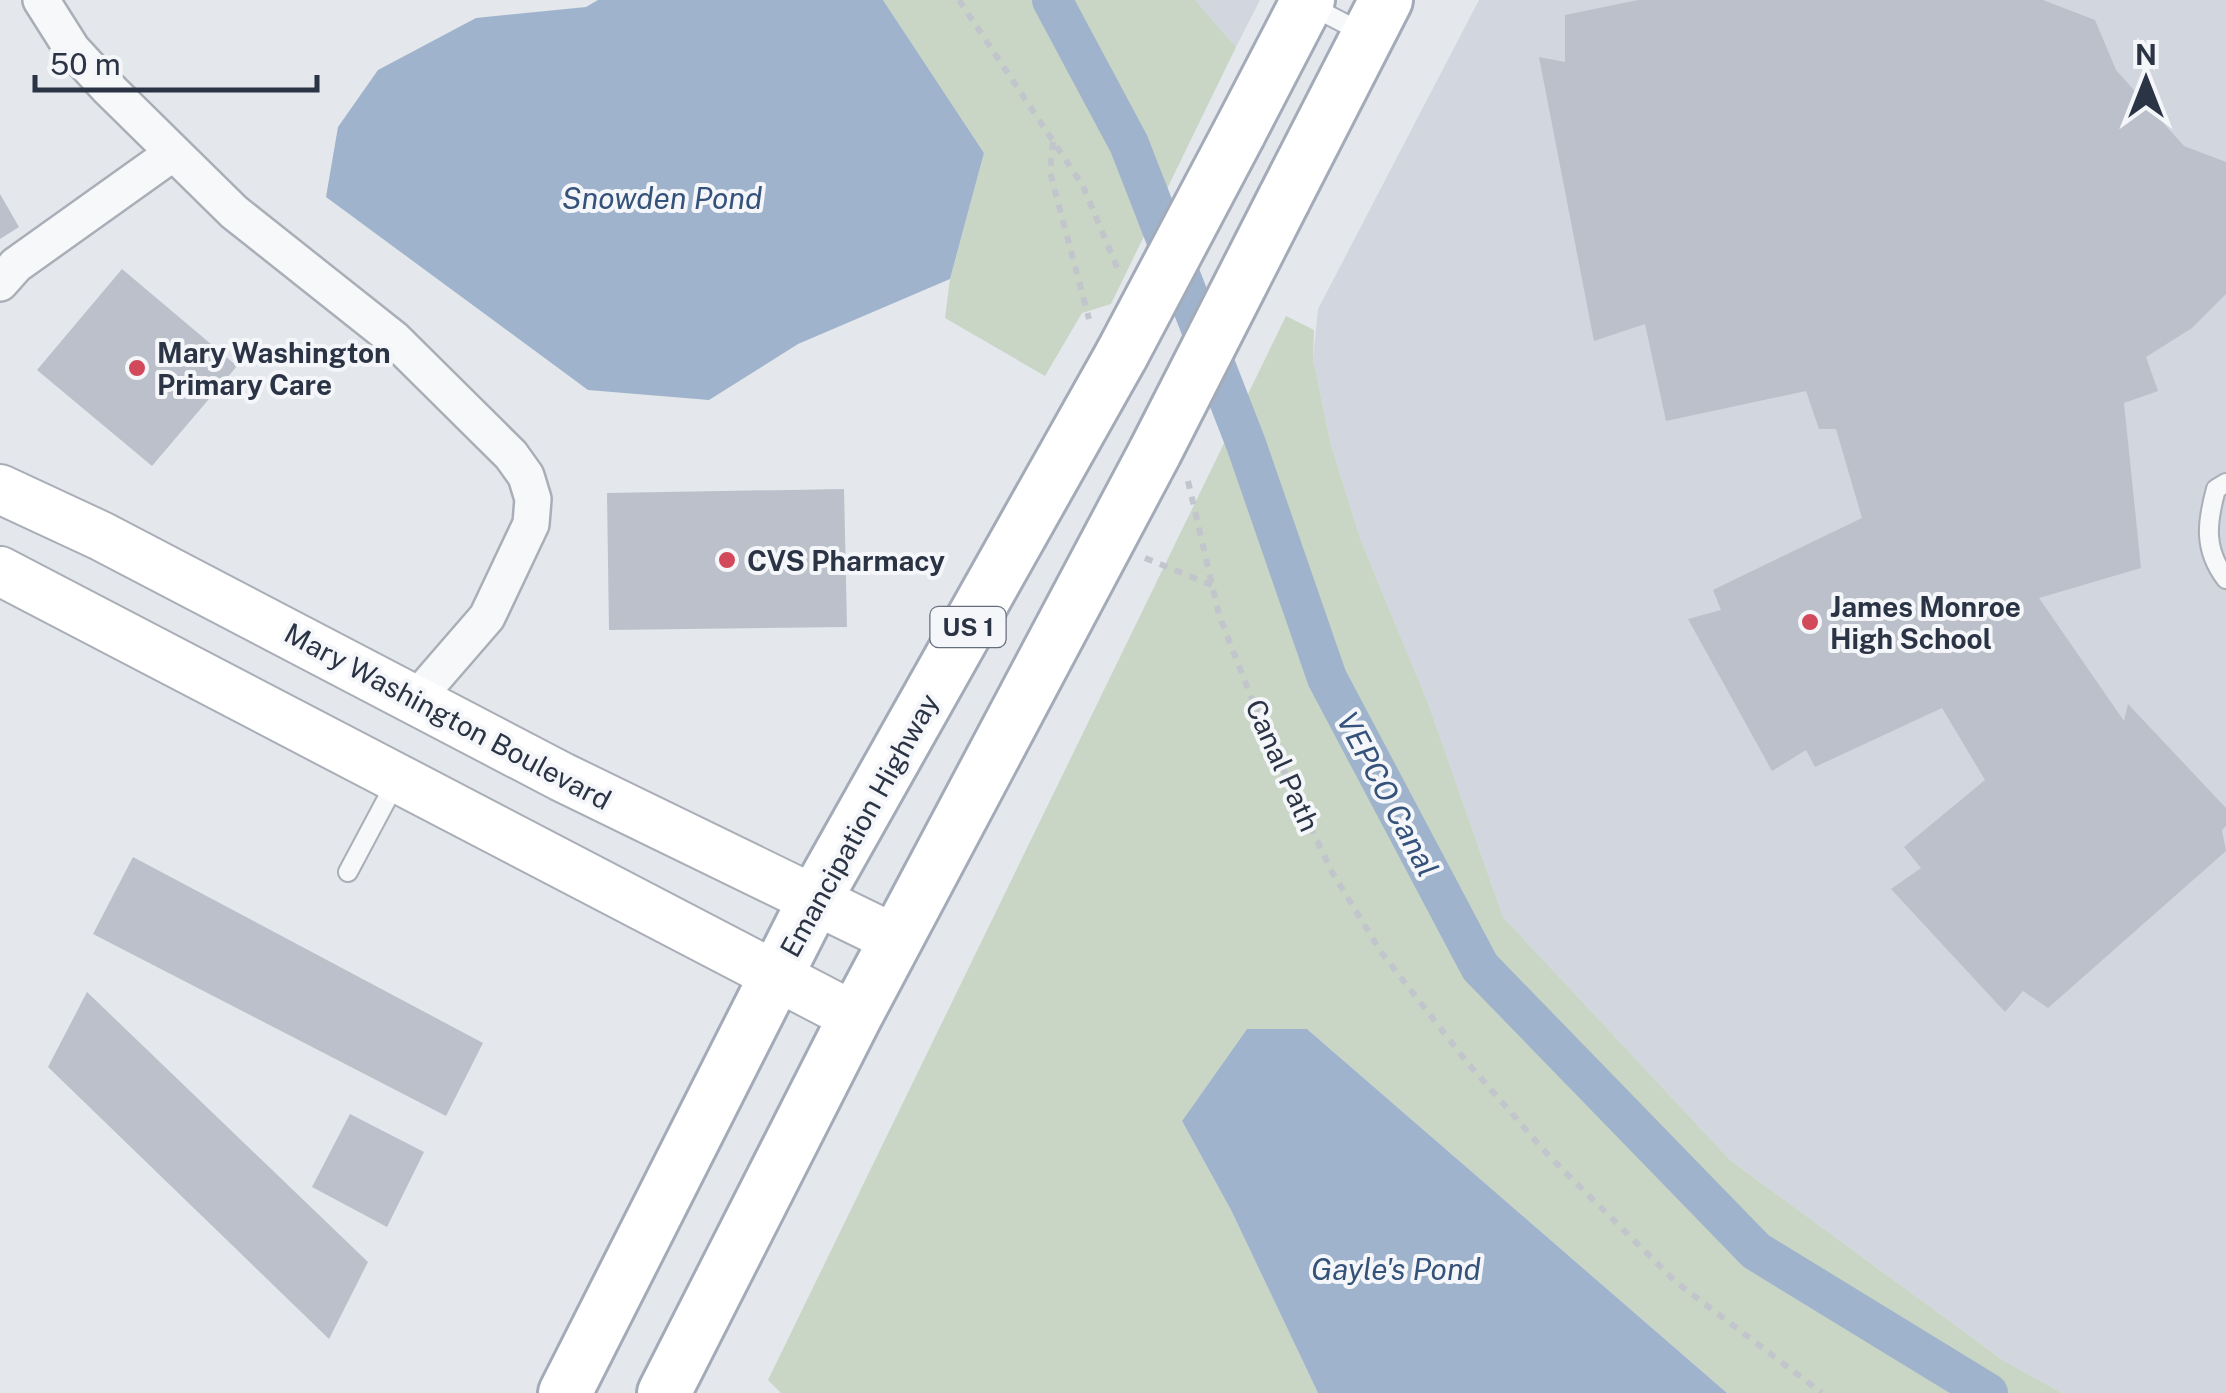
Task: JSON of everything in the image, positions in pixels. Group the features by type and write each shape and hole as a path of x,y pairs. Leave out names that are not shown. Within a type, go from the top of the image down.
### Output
{"main road":[{"name":"Emancipation Highway","path":"565,1393 814,901 1106,339 1238,132 1305,1"},
{"name":"US 1","path":"664,1393 855,1017 1170,460 1284,199 1376,18"}],"street":[{"path":"41,0 72,48 234,212 394,339 511,456 526,476 533,499 530,524 494,601 486,616 416,699"},
{"path":"0,283 16,265 173,152"},
{"name":"Mary Washington Boulevard","path":"0,488 101,536 562,777 897,940"},
{"path":"0,571 855,1017"}],"lane":[{"path":"1305,1 1376,18"},
{"path":"2226,483 2216,489 2206,526 2226,579"},
{"path":"348,872 397,779"}],"path":[{"path":"960,0 1083,186 1121,277"},
{"path":"1053,141 1050,172 1106,339"},
{"name":"Canal Path","path":"1170,460 1219,615 1263,727 1332,872 1381,952 1466,1061 1549,1156 1676,1282 1822,1393"},
{"path":"1139,555 1212,585"}],"shaded area":[{"path":"1195,0 1260,0 1236,47"},
{"name":"James Monroe High School","path":"1479,0 2226,0 2226,1393 2062,1393 2004,1361 1730,1160 1503,917 1428,703 1361,541 1331,445 1313,359 1318,309"}],"green space":[{"path":"883,0 1195,0 1236,47 1111,304 1082,313 1045,376 945,318 950,279 984,153"},
{"path":"1286,316 1314,330 1313,359 1331,445 1361,541 1428,703 1503,917 1730,1160 2004,1361 2062,1393 1727,1393 1307,1029 1247,1029 1182,1121 1231,1210 1318,1393 781,1393 768,1380"}],"water":[{"name":"Snowden Pond","path":"598,0 883,0 984,153 950,279 798,344 709,400 588,390 326,197 338,127 378,70 476,18 586,7"},
{"name":"Gayle's Pond","path":"1247,1029 1307,1029 1727,1393 1318,1393 1231,1210 1182,1121"}],"building":[{"name":"James Monroe High School","path":"1638,0 2043,0 2095,20 2116,70 2184,146 2226,162 2226,294 2192,328 2146,357 2158,391 2124,403 2141,568 2039,598 2124,721 2128,704 2226,808 2226,826 2222,830 2226,851 2048,1008 2023,991 2005,1012 1891,889 1921,868 1904,847 1985,780 1942,708 1815,767 1806,750 1772,771 1688,619 1721,610 1713,590 1862,518 1836,429 1819,429 1806,391 1666,421 1645,324 1594,341 1539,57 1565,62 1565,15"},
{"path":"0,194 19,227 0,239"},
{"name":"Mary Washington Primary Care","path":"122,269 237,366 152,466 37,370"},
{"name":"CVS Pharmacy","path":"844,489 847,627 609,630 607,493"},
{"path":"133,857 483,1043 446,1116 93,934"},
{"path":"87,992 368,1262 329,1339 48,1067"},
{"path":"350,1114 424,1152 387,1227 312,1187"}],"waterway":[{"name":"VEPCO Canal","path":"1052,0 1129,144 1246,444 1327,678 1480,967 1756,1251 1988,1393"}],"place":[{"name":"Mary Washington Primary Care","path":"137,368"},
{"name":"CVS Pharmacy","path":"727,560"},
{"name":"James Monroe High School","path":"1810,622"}]}
